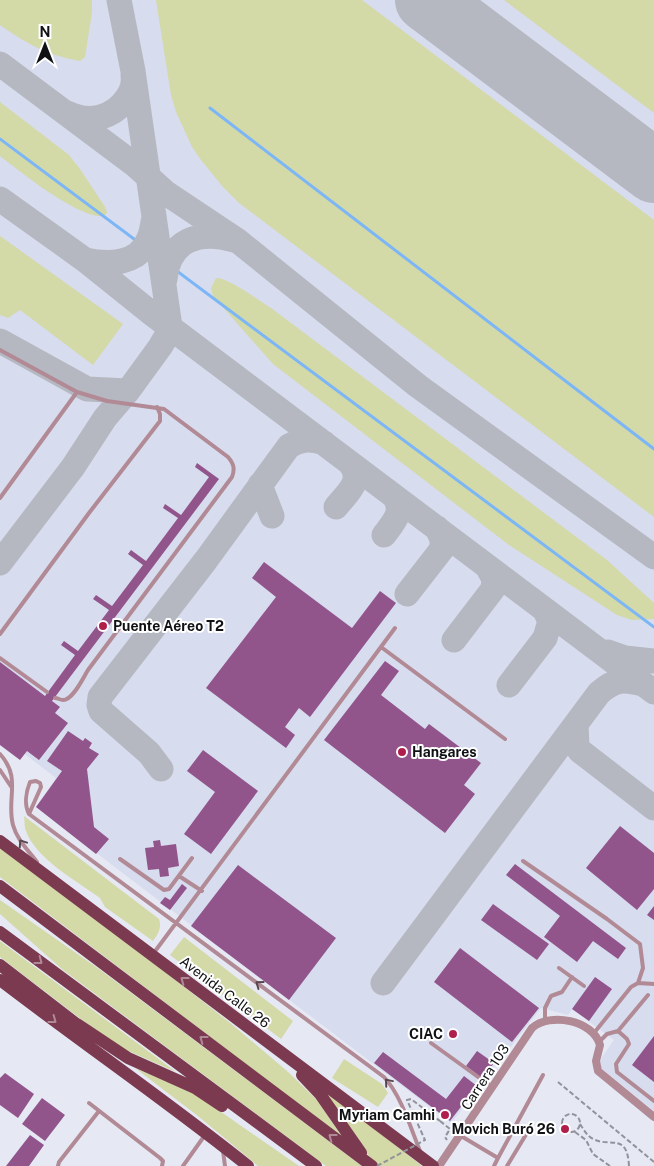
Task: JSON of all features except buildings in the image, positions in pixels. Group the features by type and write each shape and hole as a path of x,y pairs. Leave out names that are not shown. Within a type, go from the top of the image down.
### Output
{"main road":[{"name":"Avenida Calle 26","path":"0,841 427,1162"},
{"path":"0,886 372,1166"},
{"path":"0,895 71,939"},
{"path":"0,932 316,1166"},
{"path":"0,965 155,1087 187,1117 247,1166"},
{"path":"0,980 152,1094 187,1117"},
{"path":"77,1024 128,1058 195,1088 238,1118 298,1153"},
{"path":"265,1041 311,1084 372,1166"}],"street":[{"path":"545,1020 563,1020 586,1028 594,1033 600,1041 601,1048 596,1061 598,1071 654,1117"},
{"name":"Carrera 103","path":"439,1166 532,1028 545,1020"}],"lane":[{"path":"0,350 77,392 107,401 157,407 171,413 228,457 233,463 232,477 88,670 74,692 69,698 64,700 55,698"},
{"path":"0,498 77,392"},
{"path":"0,634 89,512 160,420 157,407"},
{"path":"152,955 202,891 395,628"},
{"path":"381,647 506,739"},
{"path":"0,658 47,692"},
{"path":"0,754 10,767 13,790 12,818 18,836 24,847 53,881"},
{"path":"0,770 13,790"},
{"path":"29,814 41,787 40,783 36,781 30,782 28,785 26,805 29,814 384,1078 394,1090 427,1162"},
{"path":"120,859 164,890 169,889 192,858"},
{"path":"523,861 640,944 643,968 638,983"},
{"path":"179,876 202,891"},
{"path":"559,968 584,986"},
{"path":"545,1020 545,1008 551,996 562,992 572,977"},
{"path":"594,1033 631,986 638,983 654,984"},
{"path":"600,1041 607,1034 618,1031 648,995"},
{"path":"618,1031 627,1039 629,1044 616,1064 617,1072 654,1101"},
{"path":"431,1043 493,1088"},
{"path":"494,1166 543,1075"},
{"path":"89,1103 160,1158 162,1166"},
{"path":"58,1166 59,1162 100,1111"},
{"path":"507,1166 530,1128"},
{"path":"183,1166 207,1133"},
{"path":"461,1136 498,1158"},
{"path":"221,1144 225,1166"}],"path":[{"path":"558,1082 654,1162"},
{"path":"377,1166 425,1140 407,1100 411,1099 450,1129"},
{"path":"610,1166 592,1154 586,1140 574,1131 566,1130 563,1124 564,1118 568,1115 574,1115 579,1118 580,1124 588,1136 596,1140 615,1142 622,1146 627,1154 629,1166"},
{"path":"574,1131 580,1124"}],"shaded area":[{"path":"0,0 654,0 654,1111 601,1068 600,1062 602,1057 614,1040 572,1009 568,1015 541,1008 451,1123 36,807 56,778 0,735"}],"green space":[{"path":"0,0 92,0 85,57 80,61 58,56 38,48 9,32 0,25"},
{"path":"156,0 362,0 654,220 654,517 239,203 223,187 192,147 176,112 171,95"},
{"path":"504,0 654,0 654,113"},
{"path":"0,102 69,155 105,207 107,212 105,216 81,211 66,203 0,156"},
{"path":"0,236 123,324 93,365 20,310 8,318 0,315"},
{"path":"216,278 228,281 271,308 607,560 654,603 654,619 632,620 617,615 509,545 273,364 213,296 211,288"},
{"path":"24,816 159,919 160,928 153,941 105,907 100,898 48,860 31,841 25,829"},
{"path":"0,847 97,919 229,1022 287,1071 316,1099 343,1138 0,877"},
{"path":"0,900 99,969 362,1166 326,1166 63,970 0,914"},
{"path":"184,937 293,1021 281,1039 170,955"},
{"path":"0,941 176,1072 124,1049 90,1026 0,957"},
{"path":"344,1059 382,1084 388,1093 378,1107 332,1078"},
{"path":"135,1068 191,1091 299,1166 258,1166 198,1116"},
{"path":"322,1088 422,1166 380,1166 371,1159"}],"waterway":[{"path":"210,108 654,449"},
{"path":"0,139 654,627"}],"taxiway":[{"path":"0,563 73,467 105,418 128,391 169,332 170,327 133,71 119,0"},
{"path":"0,64 135,165 166,193 238,241 418,386 654,557"},
{"path":"67,113 84,118 92,118 100,117 115,110 127,98 133,85 133,75"},
{"path":"0,199 85,260 151,313 654,692"},
{"path":"85,260 94,262 122,261 138,254 149,238 154,218"},
{"path":"165,279 168,265 173,255 180,246 188,241 198,237 209,236 234,240"},
{"path":"0,341 87,389 128,391"},
{"path":"161,769 149,753 101,711 99,705 100,697 206,560 289,446 306,440 324,443"},
{"path":"336,507 349,492 355,481 354,469 350,463"},
{"path":"260,485 272,516"},
{"path":"384,535 398,513 395,498"},
{"path":"407,594 442,549 442,539 437,528"},
{"path":"454,640 493,589 494,579 487,566"},
{"path":"509,685 545,638 550,621 544,609"},
{"path":"608,652 625,658 654,661"},
{"path":"383,983 599,693 620,681 643,684"},
{"path":"576,724 577,747 580,751 654,808"}],"runway":[{"path":"427,0 654,171"}],"place":[{"name":"Puente Aéreo T2","path":"103,626"},
{"name":"Hangares","path":"402,752"},
{"name":"CIAC","path":"453,1034"},
{"name":"Myriam Camhi","path":"445,1115"},
{"name":"Movich Buró 26","path":"565,1129"}]}
